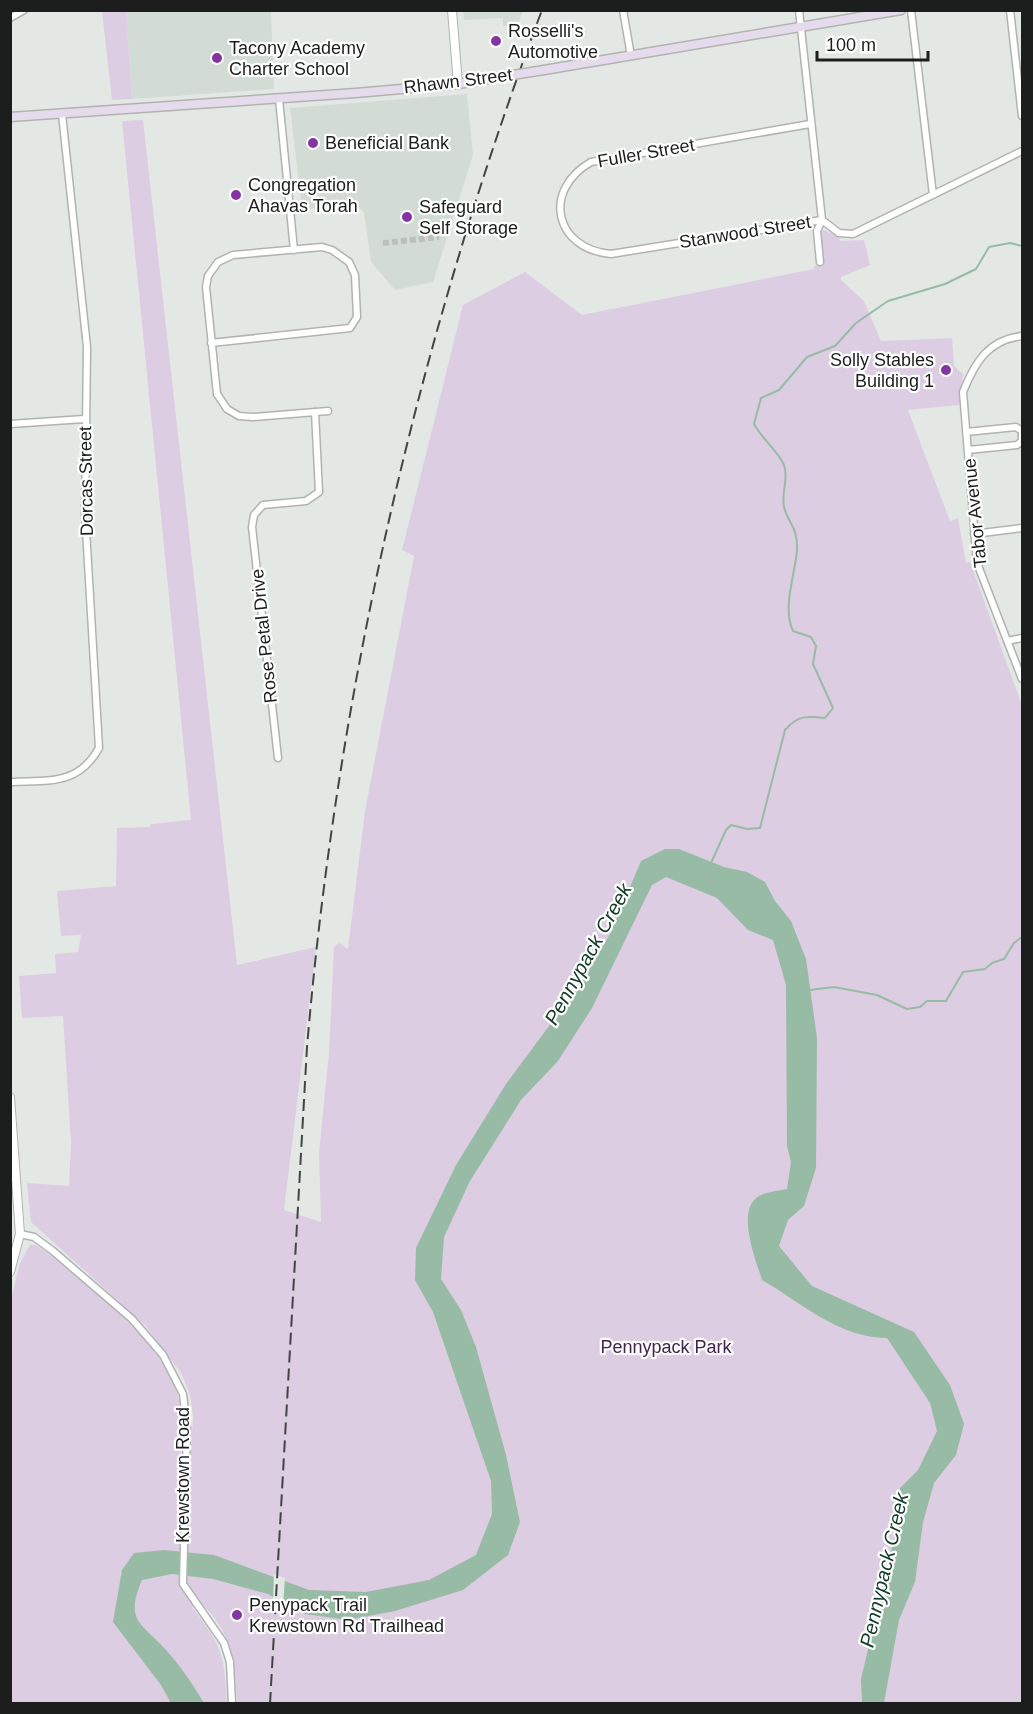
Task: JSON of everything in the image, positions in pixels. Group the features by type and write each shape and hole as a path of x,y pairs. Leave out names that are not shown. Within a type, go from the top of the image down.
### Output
{"main road":[{"name":"Rhawn Street","path":"10,117 279,99 458,84 902,10"}],"street":[{"path":"10,18 24,10"},
{"path":"452,10 458,84"},
{"path":"623,10 631,56"},
{"path":"799,10 822,220 817,231 820,262"},
{"path":"911,10 933,195"},
{"path":"1010,10 1023,116"},
{"path":"279,99 294,250"},
{"name":"Dorcas Street","path":"10,782 74,775 91,762 99,748 85,513 84,419 87,347 63,114"},
{"name":"Fuller Street","path":"588,250 570,238 564,226 560,200 565,185 574,174 591,162 810,124"},
{"name":"Stanwood Street","path":"588,250 611,254 822,220 839,234 853,234 1023,151"},
{"path":"211,343 342,330 355,323 355,275 349,262 341,255 322,247 233,255 213,268 206,288 211,343 217,394 221,402 239,416 328,411"},
{"name":"Tabor Avenue","path":"1023,336 1008,338 989,347 973,366 963,392 977,563 1023,680"},
{"name":"Rose Petal Drive","path":"278,758 252,527 254,515 263,505 306,501 319,492 315,412"},
{"path":"10,424 84,419"},
{"path":"966,432 1016,427 1022,431 1022,441 1017,445 968,450"},
{"path":"974,534 1023,528"},
{"path":"1006,641 1023,639"},
{"path":"10,1097 20,1234 10,1272"},
{"name":"Krewstown Road","path":"20,1234 34,1237 92,1283 132,1319 163,1355 186,1405 182,1579 189,1596 224,1643 230,1662 232,1704"}],"shaded area":[{"path":"463,10 523,11 517,26 503,26 503,18 464,20"},
{"path":"126,11 271,11 274,89 132,99"},
{"path":"467,94 473,155 433,282 395,290 371,262 364,212 357,207 302,209 290,108"},
{"path":"665,849 679,849 724,867 747,872 765,882 775,901 791,921 806,959 817,1038 816,1168 804,1206 788,1220 779,1246 812,1286 914,1332 950,1385 964,1424 956,1455 934,1483 923,1522 915,1582 899,1620 884,1703 862,1703 861,1679 894,1539 900,1488 918,1470 937,1431 930,1403 887,1338 869,1336 837,1326 762,1280 749,1236 748,1212 752,1203 759,1196 787,1189 791,1162 787,1146 786,985 773,940 748,930 717,898 666,877 652,885 592,1008 558,1061 521,1100 470,1181 444,1237 441,1279 461,1310 476,1347 506,1455 520,1522 508,1555 463,1590 395,1611 347,1620 305,1614 268,1594 213,1579 172,1574 142,1580 135,1605 138,1621 176,1662 204,1703 171,1703 161,1685 113,1622 122,1570 134,1553 164,1550 214,1555 309,1590 366,1592 429,1580 476,1555 492,1514 491,1481 433,1312 415,1280 416,1248 456,1165 506,1084 584,979 611,932 641,861"}],"green space":[{"path":"102,11 126,11 132,99 112,100"},
{"name":"Pennypack Park","path":"143,120 237,965 316,947 284,1210 321,1222 319,1153 329,1053 334,947 339,943 348,949 365,811 414,556 402,550 463,305 525,272 582,315 814,269 814,266 823,264 820,232 824,230 839,237 840,241 864,240 870,265 841,277 841,280 864,301 881,341 952,338 954,366 963,374 959,405 908,410 950,521 958,518 966,563 970,562 1022,705 1022,1703 237,1703 233,1661 226,1637 200,1602 192,1607 210,1632 220,1652 225,1673 227,1703 11,1704 10,1304 20,1263 30,1245 36,1245 49,1254 109,1304 129,1322 163,1364 175,1386 182,1418 180,1464 182,1482 179,1483 177,1518 190,1519 189,1483 193,1417 190,1394 181,1373 145,1325 31,1222 27,1183 69,1186 71,1143 63,1016 22,1018 19,976 56,973 55,954 78,952 81,935 61,936 57,891 116,886 117,828 150,827 151,824 191,820 122,121"}],"pier":[{"path":"274,1574 285,1578 283,1605 273,1600"}],"waterway":[{"path":"711,863 726,830 731,825 747,829 760,828 785,730 799,719 825,718 833,708 813,664 816,646 811,637 793,631 790,622 789,602 797,542 784,507 786,475 784,465 754,424 761,398 779,390 807,357 835,346 856,323 888,301 945,284 976,269 989,247 1010,243 1022,246"},
{"path":"810,990 834,987 877,995 907,1009 920,1007 927,1001 946,1001 963,972 985,969 992,963 1004,959 1014,943 1022,937"}],"tunnel":[{"path":"383,243 439,237"}],"railway":[{"path":"270,1704 307,1047 321,914 339,782 362,651 389,521 421,391 457,263 497,136 542,10"}],"place":[{"name":"Rosselli's Automotive","path":"496,41"},
{"name":"Tacony Academy Charter School","path":"217,58"},
{"name":"Beneficial Bank","path":"313,143"},
{"name":"Congregation Ahavas Torah","path":"236,195"},
{"name":"Safeguard Self Storage","path":"407,217"},
{"name":"Solly Stables Building 1","path":"946,370"},
{"name":"Penypack Trail Krewstown Rd Trailhead","path":"237,1615"}],"water label":[{"name":"Pennypack Creek","path":"588,954"},
{"name":"Pennypack Creek","path":"884,1570"}]}
